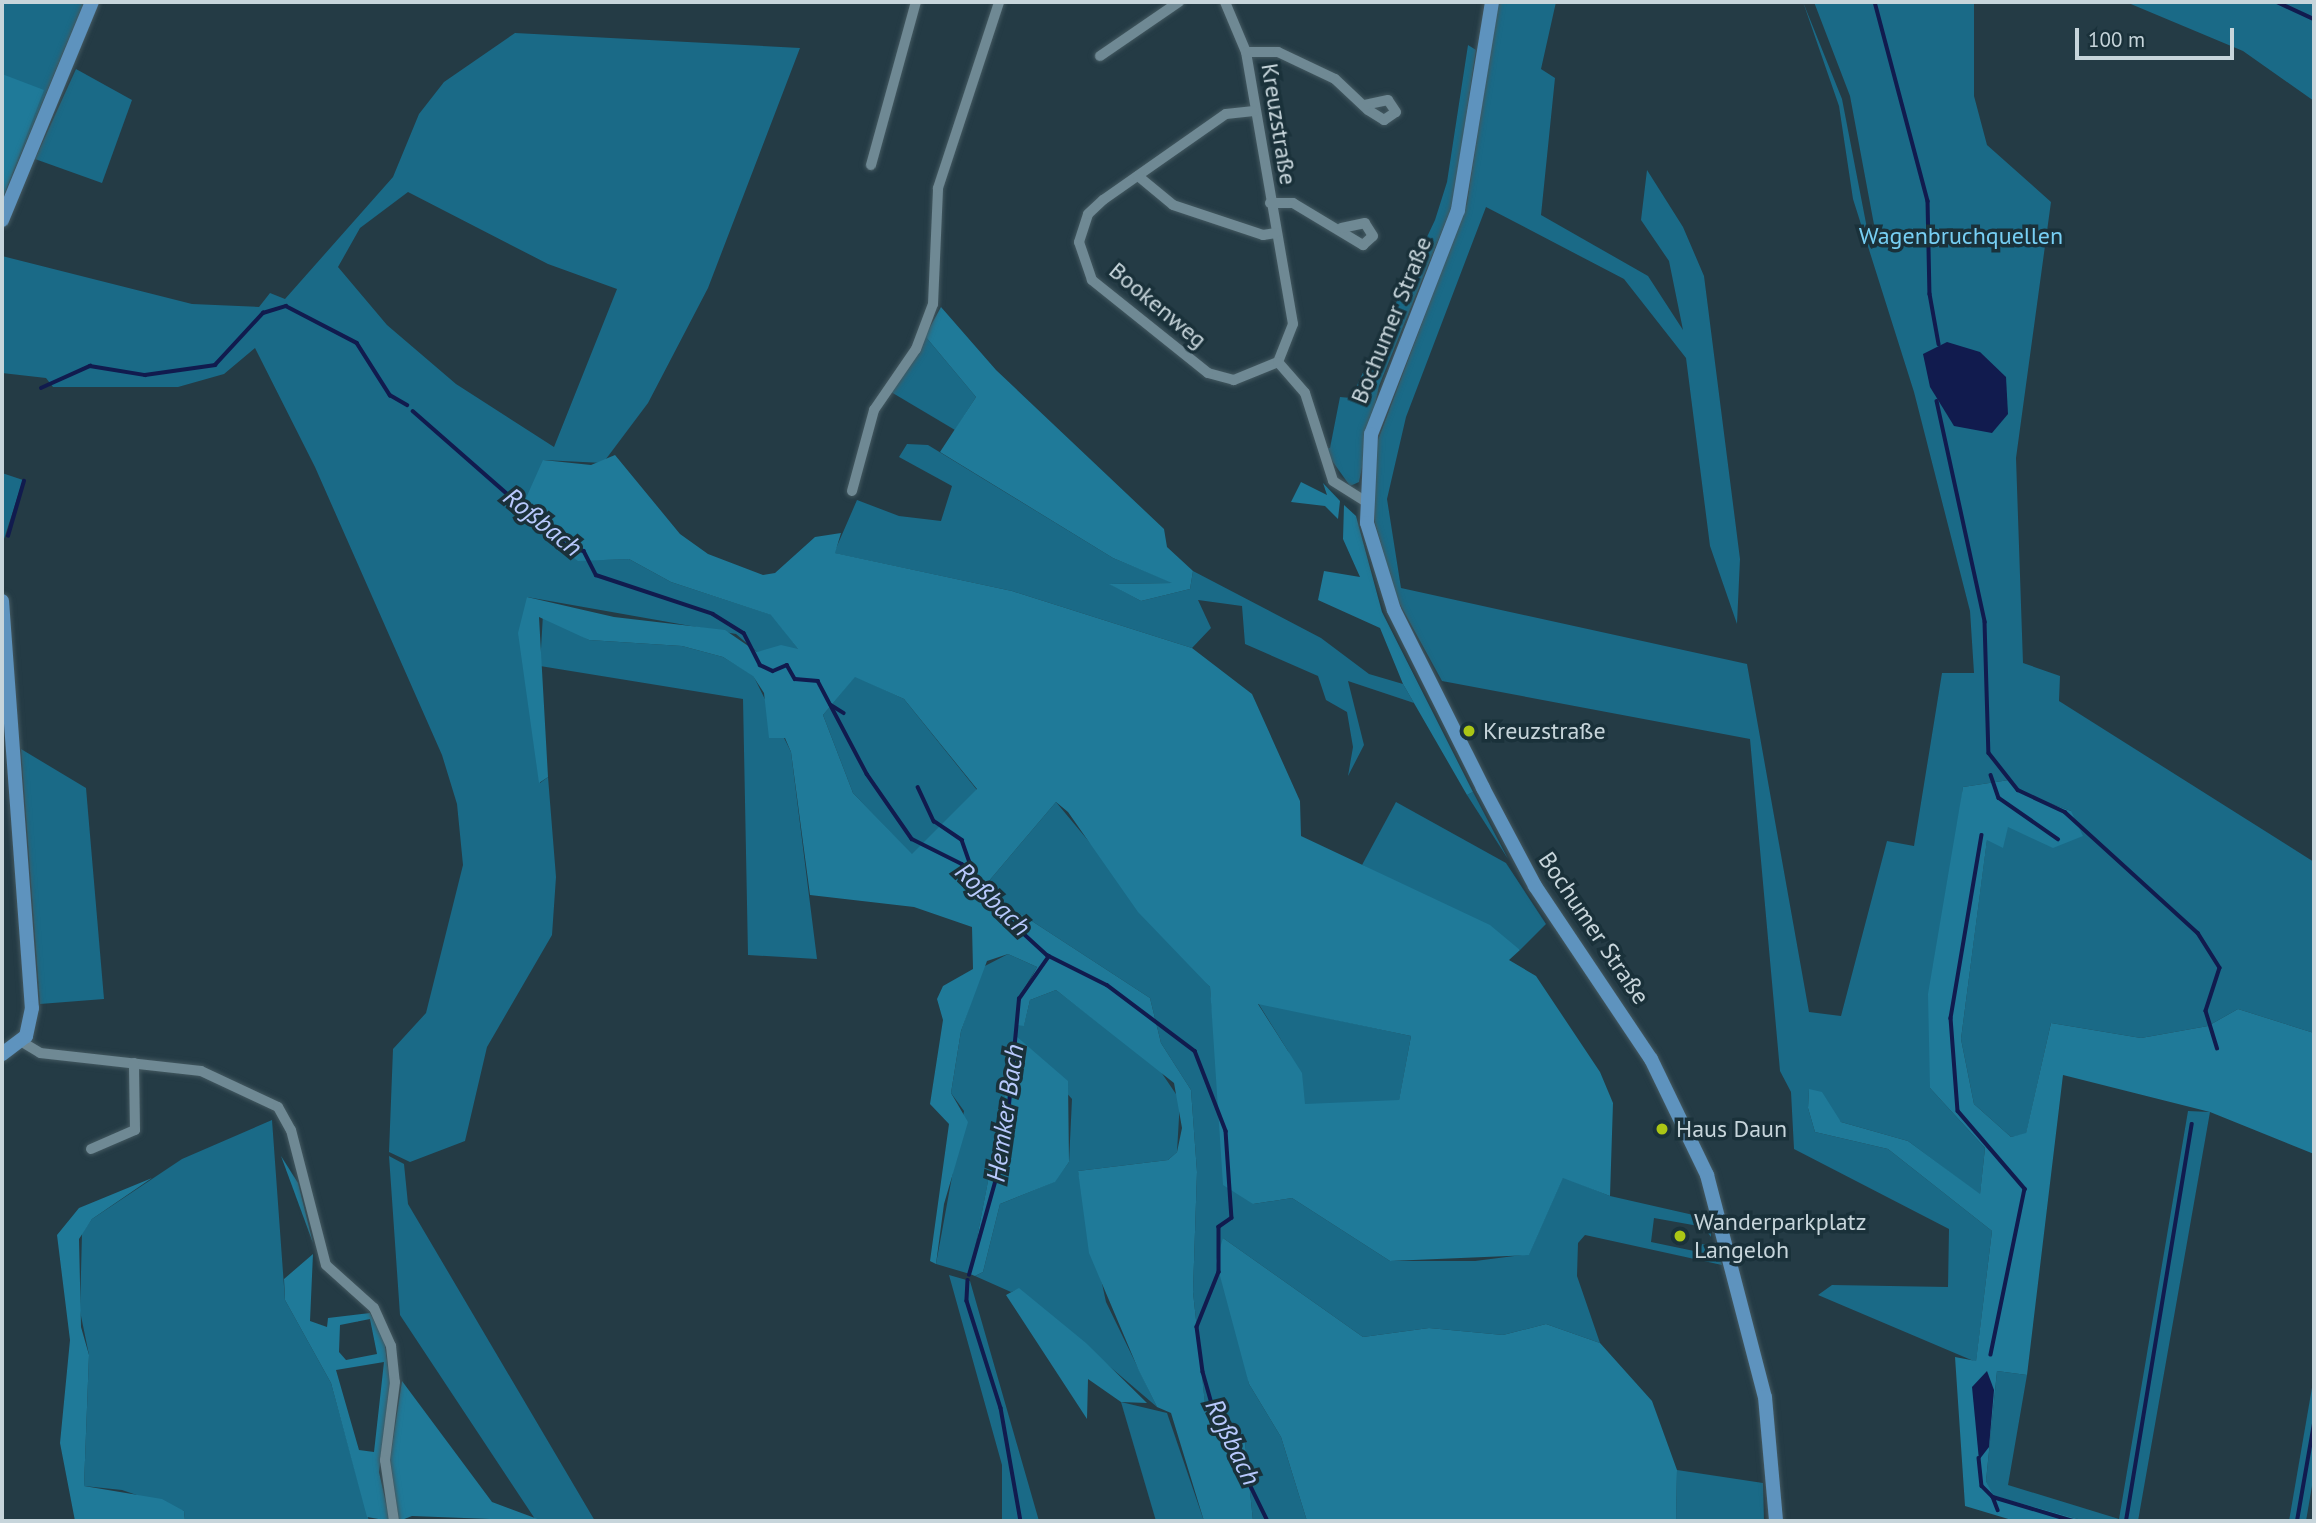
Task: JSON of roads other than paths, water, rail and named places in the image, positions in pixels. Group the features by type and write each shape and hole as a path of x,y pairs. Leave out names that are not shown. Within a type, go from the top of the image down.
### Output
{"main road":[{"path":"2,220 92,2"},
{"name":"Bochumer Straße","path":"1492,2 1458,210 1379,405 1365,501 1384,585 1425,673 1535,886 1639,1038 1707,1175 1765,1397 1776,1521"},
{"path":"2,601 32,1009 22,1042 2,1054"}],"street":[{"path":"871,164 916,2"},
{"path":"852,491 874,411 916,349 933,304 938,188 999,2"},
{"path":"1100,57 1179,2"},
{"name":"Kreuzstraße","path":"1225,2 1246,52 1254,111 1293,324 1278,362"},
{"name":"Kreuzstraße","path":"1246,52 1278,52 1335,79 1364,104"},
{"name":"Bookenweg","path":"1254,111 1226,114 1138,176 1084,222 1079,253 1093,280 1208,373 1244,379 1278,362"},
{"path":"1138,176 1173,205 1263,235 1276,233"},
{"name":"Kreuzstraße","path":"1270,203 1293,203 1342,228"},
{"path":"1278,362 1305,393 1332,481 1365,501"},
{"path":"22,1042 40,1053 134,1063 223,1079 278,1107 291,1130 327,1265 374,1308 391,1346 395,1382 385,1460 394,1521"},
{"path":"90,1149 135,1130 134,1063"}],"waterway":[{"path":"1875,2 1928,201 1930,294 1939,344"},
{"path":"2277,2 2314,19"},
{"name":"Roßbach","path":"41,388 90,366 145,375 215,365 263,313 286,306 357,343 390,395 407,405"},
{"path":"1937,401 1985,622 1989,753 2018,790 2065,812 2198,933 2220,968 2206,1011 2217,1048"},
{"name":"Roßbach","path":"413,411 569,548 584,551 596,575 713,614 744,633 760,665 773,671 787,665 795,679 818,681 867,774 912,839 962,864 987,900 1047,955 1107,985 1195,1051 1226,1131 1232,1218 1219,1227 1219,1272 1197,1327 1203,1372 1214,1411 1268,1521"},
{"name":"Roßbach","path":"8,536 24,481"},
{"path":"831,705 844,713"},
{"path":"1991,775 1999,798 2058,839"},
{"path":"918,787 934,821 962,840 976,880"},
{"path":"1982,835 1951,1018 1958,1111 2025,1189 1991,1355"},
{"name":"Hemker Bach","path":"969,1275 1005,1147 1019,999 1049,956"},
{"path":"2126,1521 2192,1124"},
{"name":"Hemker Bach","path":"968,1280 967,1301 1001,1408 1021,1521"},
{"path":"2297,1521 2314,1424"},
{"path":"1979,1458 1982,1486 1993,1497 2073,1521"},
{"path":"1993,1497 1998,1510"}],"place":[{"name":"Kreuzstraße","path":"1469,731"},
{"name":"Haus Daun","path":"1662,1129"},
{"name":"Wanderparkplatz Langeloh","path":"1680,1236"}],"park label":[{"name":"Wagenbruchquellen","path":"1961,236"}]}
